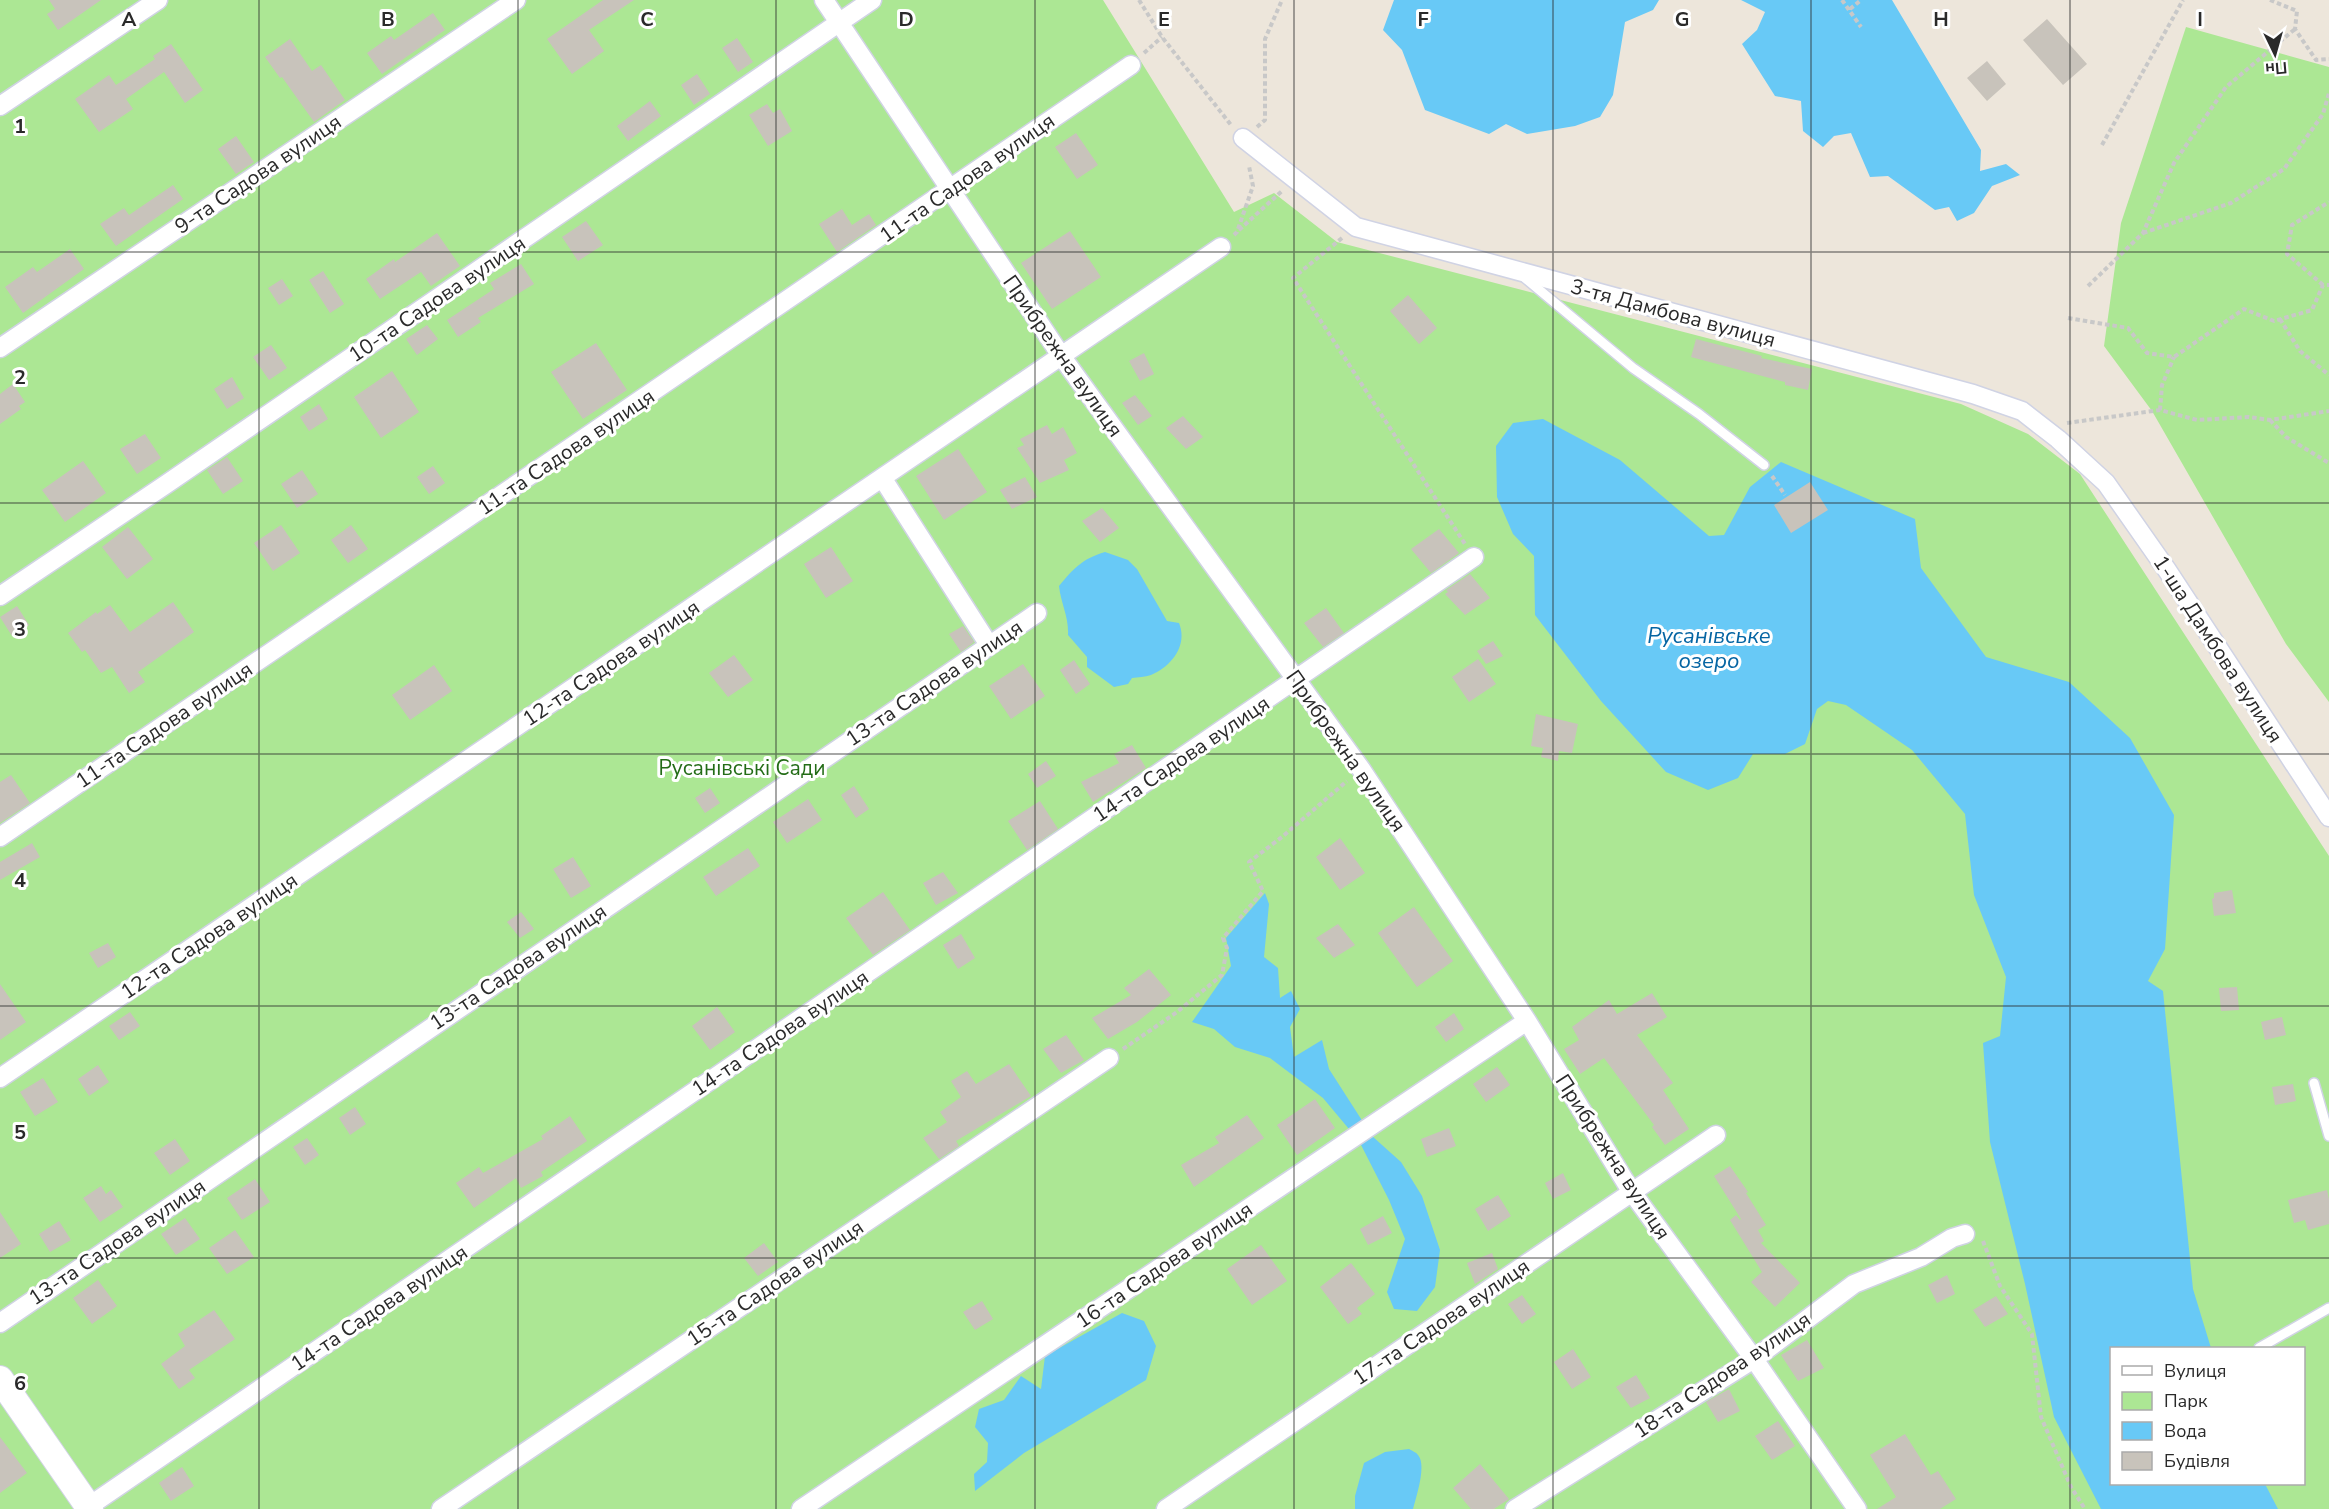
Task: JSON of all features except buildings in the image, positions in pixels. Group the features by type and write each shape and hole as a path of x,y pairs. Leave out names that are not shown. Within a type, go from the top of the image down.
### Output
{"main road":[{"path":"0,1378 88,1508"}],"street":[{"path":"0,106 158,0"},
{"name":"9-та Садова вулиця","path":"0,348 516,0"},
{"name":"Прибрежна вулиця","path":"824,0 1062,357 1361,769 1527,1021 1631,1191 1754,1359 1857,1509"},
{"name":"10-та Садова вулиця","path":"0,596 872,0"},
{"name":"11-та Садова вулиця","path":"0,837 950,191 1131,65"},
{"name":"3-тя Дамбова вулиця","path":"1243,138 1356,227 1973,394 2022,411 2106,483"},
{"name":"12-та Садова вулиця","path":"0,1078 1221,247"},
{"path":"883,479 989,645"},
{"name":"1-ша Дамбова вулиця","path":"2106,483 2167,570 2329,817"},
{"name":"14-та Садова вулиця","path":"88,1508 1474,557"},
{"name":"13-та Садова вулиця","path":"0,1323 1037,613"},
{"name":"16-та Садова вулиця","path":"801,1509 1527,1021"},
{"name":"15-та Садова вулиця","path":"441,1509 1110,1058"},
{"name":"17-та Садова вулиця","path":"1166,1509 1716,1135"},
{"name":"18-та Садова вулиця","path":"1515,1509 1754,1359 1854,1284 1921,1257 1952,1238 1965,1234"}],"lane":[{"path":"1516,271 1633,368 1699,414 1764,465"},
{"path":"2314,1083 2329,1136"},
{"path":"2261,1347 2329,1308"}],"path":[{"path":"1139,0 1162,37 1243,138"},
{"path":"1842,0 1861,27"},
{"path":"1850,9 1861,0"},
{"path":"2102,145 2183,0"},
{"path":"2270,0 2297,11 2295,29 2316,60 2329,60"},
{"path":"2088,286 2143,233 2174,163 2226,87 2295,29"},
{"path":"2143,233 2231,203 2284,169 2322,114 2329,93"},
{"path":"1237,232 1294,180"},
{"path":"2329,202 2292,225 2287,254 2323,285 2329,285"},
{"path":"1356,227 1293,278 1474,557"},
{"path":"2160,410 2162,384 2174,357 2244,309 2274,321 2312,310 2323,285"},
{"path":"2068,318 2128,328 2147,354 2174,357"},
{"path":"2280,319 2300,351 2329,375"},
{"path":"2042,427 2160,410 2197,420 2248,417 2270,420 2329,411"},
{"path":"2270,420 2286,437 2329,463"},
{"path":"1764,465 1785,495"},
{"path":"1110,1058 1178,1012 1222,975 1227,948 1224,939 1263,891 1249,862 1282,837 1361,769"},
{"path":"1965,1234 1980,1235 2000,1286 2032,1334 2042,1418 2071,1487 2085,1509"}],"green space":[{"name":"Русанівські Сади","path":"0,0 1103,0 1234,212 1274,193 1337,242 1961,404 2028,434 2080,474 2329,856 2329,1509 0,1509"},
{"path":"2186,27 2329,67 2329,702 2286,644 2152,411 2104,346 2121,223"}],"water":[{"path":"1394,0 1659,0 1653,10 1625,22 1613,95 1600,117 1575,126 1527,134 1506,124 1489,134 1425,110 1402,50 1383,30"},
{"path":"1741,0 1892,0 1981,150 1980,171 2006,164 2020,175 1992,186 1974,213 1957,221 1949,207 1935,210 1888,176 1870,177 1851,133 1834,136 1823,147 1803,131 1801,101 1775,96 1742,44 1757,30 1765,12"},
{"name":"Русанівське озеро","path":"1543,419 1620,460 1709,536 1724,535 1750,487 1781,462 1915,519 1921,568 1986,657 2069,682 2130,738 2174,815 2165,949 2148,981 2163,991 2193,1289 2211,1347 2110,1347 2110,1485 2266,1485 2278,1509 2101,1509 2054,1417 2025,1284 1990,1142 1983,1043 2000,1036 2006,977 1974,895 1965,814 1912,750 1846,705 1828,701 1817,709 1805,744 1785,754 1753,754 1738,778 1708,790 1666,772 1601,701 1535,615 1534,556 1513,534 1497,497 1496,446 1513,423"},
{"path":"1105,552 1128,560 1137,569 1167,621 1179,623 1181,631 1180,647 1166,666 1151,675 1132,678 1128,684 1114,687 1087,667 1087,657 1068,635 1059,586 1079,565"},
{"path":"1265,893 1269,904 1264,957 1278,968 1280,998 1291,991 1300,1009 1290,1027 1294,1057 1322,1040 1329,1069 1372,1136 1401,1162 1422,1196 1440,1250 1435,1287 1417,1311 1394,1309 1387,1292 1405,1239 1389,1200 1359,1141 1323,1098 1270,1058 1235,1047 1214,1029 1192,1022 1231,966 1226,938"},
{"path":"1122,1313 1144,1321 1156,1346 1146,1380 1024,1453 975,1491 974,1474 987,1462 988,1443 975,1427 979,1409 1004,1400 1021,1376 1041,1389 1045,1356"},
{"path":"1409,1449 1418,1455 1421,1466 1413,1509 1355,1509 1355,1496 1364,1463 1385,1452"}]}
